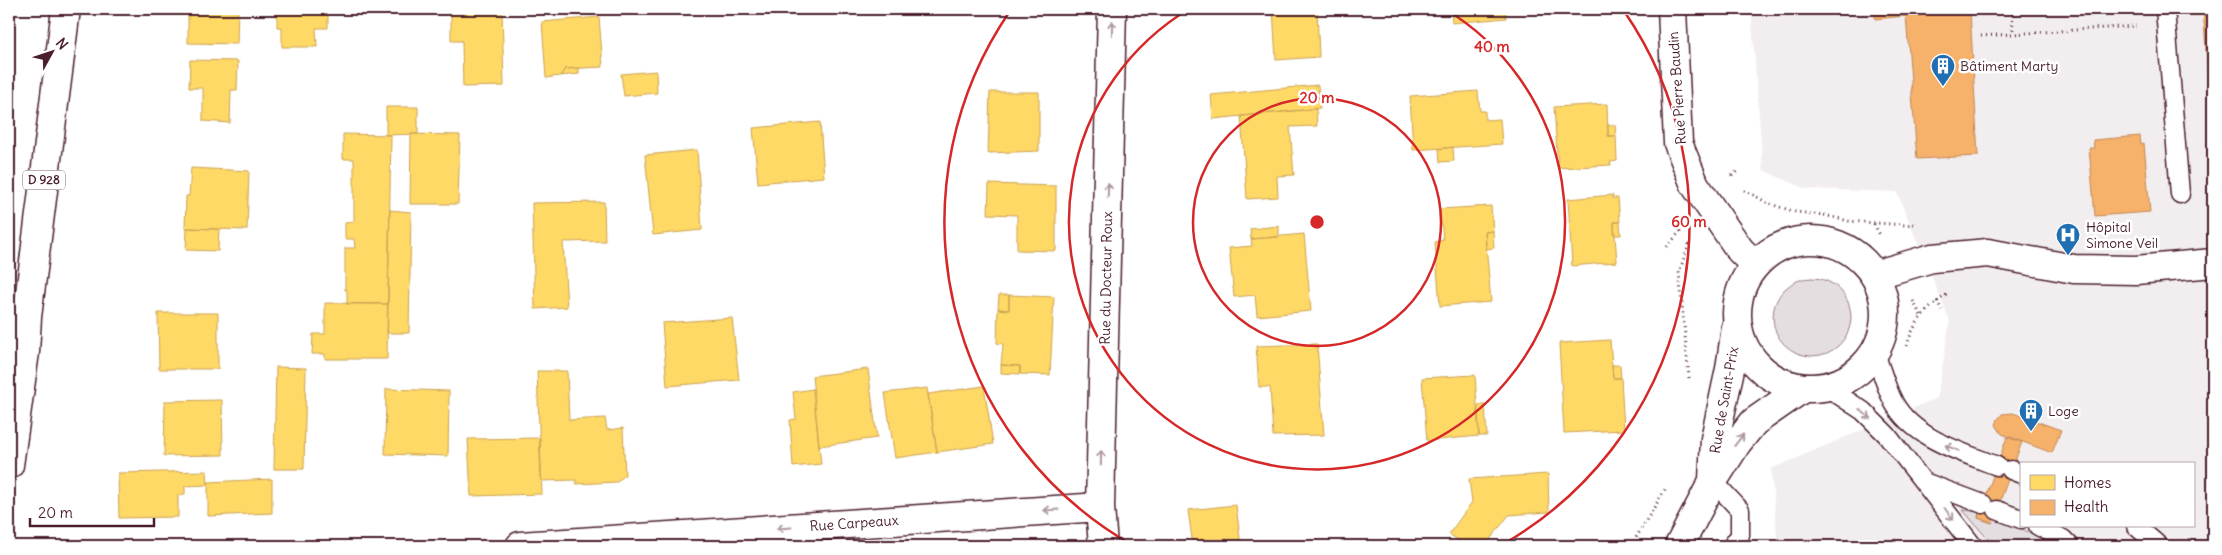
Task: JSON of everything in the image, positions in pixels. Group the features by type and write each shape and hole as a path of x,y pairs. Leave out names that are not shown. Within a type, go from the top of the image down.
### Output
{"street":[{"name":"D 928","path":"9,466 17,350 27,317 66,9"},
{"name":"Rue du Docteur Roux","path":"1103,546 1100,506 1112,9"},
{"name":"Rue Pierre Baudin","path":"1672,9 1678,143 1695,185 1717,214 1740,250 1755,265"},
{"path":"1817,240 1839,246 1859,258 1874,275 1883,296 1885,319 1875,353 1856,373 1839,383 1814,387 1774,379 1760,368 1748,354 1740,338 1737,320 1738,300 1744,281 1755,265 1773,250 1794,241 1817,240"},
{"path":"1874,275 1932,258 1988,253 2074,269 2136,270 2213,263"},
{"name":"Rue de Saint-Prix","path":"1713,481 1715,439 1730,369 1737,320"},
{"name":"Rue de Saint-Prix","path":"1679,546 1713,481 1737,443 1754,422 1814,387"},
{"name":"Rue Carpeaux","path":"520,546 1100,506"}],"lane":[{"path":"2166,17 2180,194"},
{"path":"1875,353 1894,403 1902,414 1934,440 2010,470"},
{"path":"1814,387 1863,411 1886,435 1974,546"},
{"path":"1713,481 1740,510 1740,534 1732,546"},
{"path":"1924,482 2020,519"},
{"path":"2042,528 2063,538 2070,546"},
{"path":"2138,528 2159,546"}],"path":[{"path":"2012,9 2013,34"},
{"path":"1981,36 2166,17"},
{"path":"1689,384 1679,272 1690,242 1717,214"},
{"path":"1937,302 1942,310"},
{"path":"1631,546 1669,483"}],"shaded area":[{"name":"Hôpital Simone Veil","path":"1751,9 2213,9 2213,546 1778,546 1771,469 1937,398 1950,321 1897,192 1806,189 1763,170"},
{"path":"1812,278 1827,281 1840,289 1848,302 1851,317 1848,332 1840,345 1827,353 1812,356 1797,353 1784,345 1776,332 1773,317 1776,302 1784,289 1797,281"},
{"path":"1963,510 1979,512 1978,518 1992,523 1994,517 2047,540 2052,546 1994,546"}],"building: Homes":[{"path":"188,9 238,9 237,44 188,43"},
{"path":"277,9 328,9 328,28 316,28 317,47 282,47 282,27 277,27"},
{"path":"451,9 502,9 504,86 463,87 462,41 451,41"},
{"path":"1273,9 1317,9 1319,57 1276,60"},
{"path":"1451,9 1505,9 1506,18 1452,23"},
{"path":"599,17 603,67 565,69 560,76 546,78 542,22"},
{"path":"190,60 238,61 237,90 231,90 230,123 203,121 203,88 189,88"},
{"path":"579,68 579,74 560,76 565,69"},
{"path":"656,71 657,93 624,96 621,74"},
{"path":"1318,85 1320,108 1213,119 1211,95"},
{"path":"1478,91 1480,111 1485,111 1485,120 1500,119 1502,144 1413,150 1410,96"},
{"path":"990,92 1039,92 1039,151 988,153"},
{"path":"1607,104 1608,136 1616,136 1617,161 1610,162 1611,165 1558,168 1554,107"},
{"path":"386,107 418,107 418,134 386,135"},
{"path":"1316,109 1317,126 1290,127 1294,175 1277,176 1278,197 1247,199 1241,116"},
{"path":"820,122 824,177 758,183 753,128"},
{"path":"1608,125 1615,125 1616,136 1608,136"},
{"path":"343,134 391,135 388,304 347,304 345,248 355,248 354,239 345,239 345,223 354,222 354,159 343,159"},
{"path":"411,134 460,135 458,204 410,204"},
{"path":"1453,147 1454,161 1440,162 1439,149"},
{"path":"697,150 702,230 653,235 645,155"},
{"path":"191,168 249,171 247,230 185,228 186,196 189,196"},
{"path":"989,184 1056,186 1056,251 1017,250 1017,215 988,214"},
{"path":"1613,195 1612,198 1618,198 1620,222 1614,222 1617,262 1572,266 1568,199"},
{"path":"604,202 605,241 563,242 567,307 535,309 532,203"},
{"path":"1491,206 1493,231 1485,232 1491,302 1440,306 1435,242 1443,240 1440,209"},
{"path":"390,210 411,212 409,333 387,333"},
{"path":"1614,222 1620,222 1621,235 1614,235"},
{"path":"1279,226 1279,237 1251,239 1250,229"},
{"path":"187,228 219,229 218,251 186,250"},
{"path":"1493,231 1494,248 1486,249 1485,232"},
{"path":"1304,234 1311,311 1257,316 1255,295 1234,297 1229,248 1252,246 1251,239"},
{"path":"999,295 1009,295 1009,310 998,309"},
{"path":"1009,295 1054,297 1050,375 1020,374 1020,366 1001,365 1003,344 997,343 998,309 1009,310"},
{"path":"325,303 388,304 387,359 325,359 325,354 312,354 313,334 325,334"},
{"path":"158,313 218,313 218,369 159,369"},
{"path":"732,318 739,380 667,386 662,323"},
{"path":"1610,340 1613,378 1621,378 1624,430 1564,433 1559,343"},
{"path":"1317,344 1324,435 1273,436 1270,387 1259,387 1256,346"},
{"path":"1001,365 1020,366 1020,374 1001,373"},
{"path":"1612,365 1620,365 1621,378 1613,378"},
{"path":"276,367 306,368 304,469 274,469"},
{"path":"868,369 877,438 819,446 812,376"},
{"path":"537,371 567,371 569,420 605,418 607,430 623,428 625,475 617,482 576,484 576,480 541,481"},
{"path":"1475,375 1479,436 1427,441 1422,378"},
{"path":"984,386 993,444 937,452 928,394"},
{"path":"927,388 937,452 895,458 885,393"},
{"path":"386,389 449,391 448,456 385,454"},
{"path":"813,389 821,464 793,467 790,420 796,419 793,392"},
{"path":"222,400 223,455 164,456 165,401"},
{"path":"1478,405 1485,405 1487,436 1479,436"},
{"path":"540,438 542,494 471,496 468,439"},
{"path":"207,471 208,485 185,486 185,494 178,495 178,517 119,518 118,473"},
{"path":"1548,474 1549,512 1509,515 1485,546 1467,546 1449,534 1472,502 1469,479"},
{"path":"272,479 272,513 208,516 208,482"},
{"path":"1236,505 1241,546 1193,546 1188,510"}],"building: Health":[{"name":"Bâtiment Marty","path":"1875,9 1996,9 1970,10 1978,156 1917,159 1906,16 1875,19"},
{"path":"2203,9 2213,9 2213,63 2207,63"},
{"path":"2207,63 2213,63 2213,157"},
{"path":"2140,136 2141,144 2144,143 2150,212 2095,216 2089,148 2094,148 2093,140"},
{"name":"Loge","path":"2013,413 2061,430 2052,453 2002,434 1996,425 1998,419 2002,414"},
{"path":"2007,437 2022,442 1992,523 1978,518"}],"place":[{"name":"Bâtiment Marty","path":"1943,87"},
{"name":"Hôpital Simone Veil","path":"2068,256"},
{"name":"Loge","path":"2031,432"}]}
